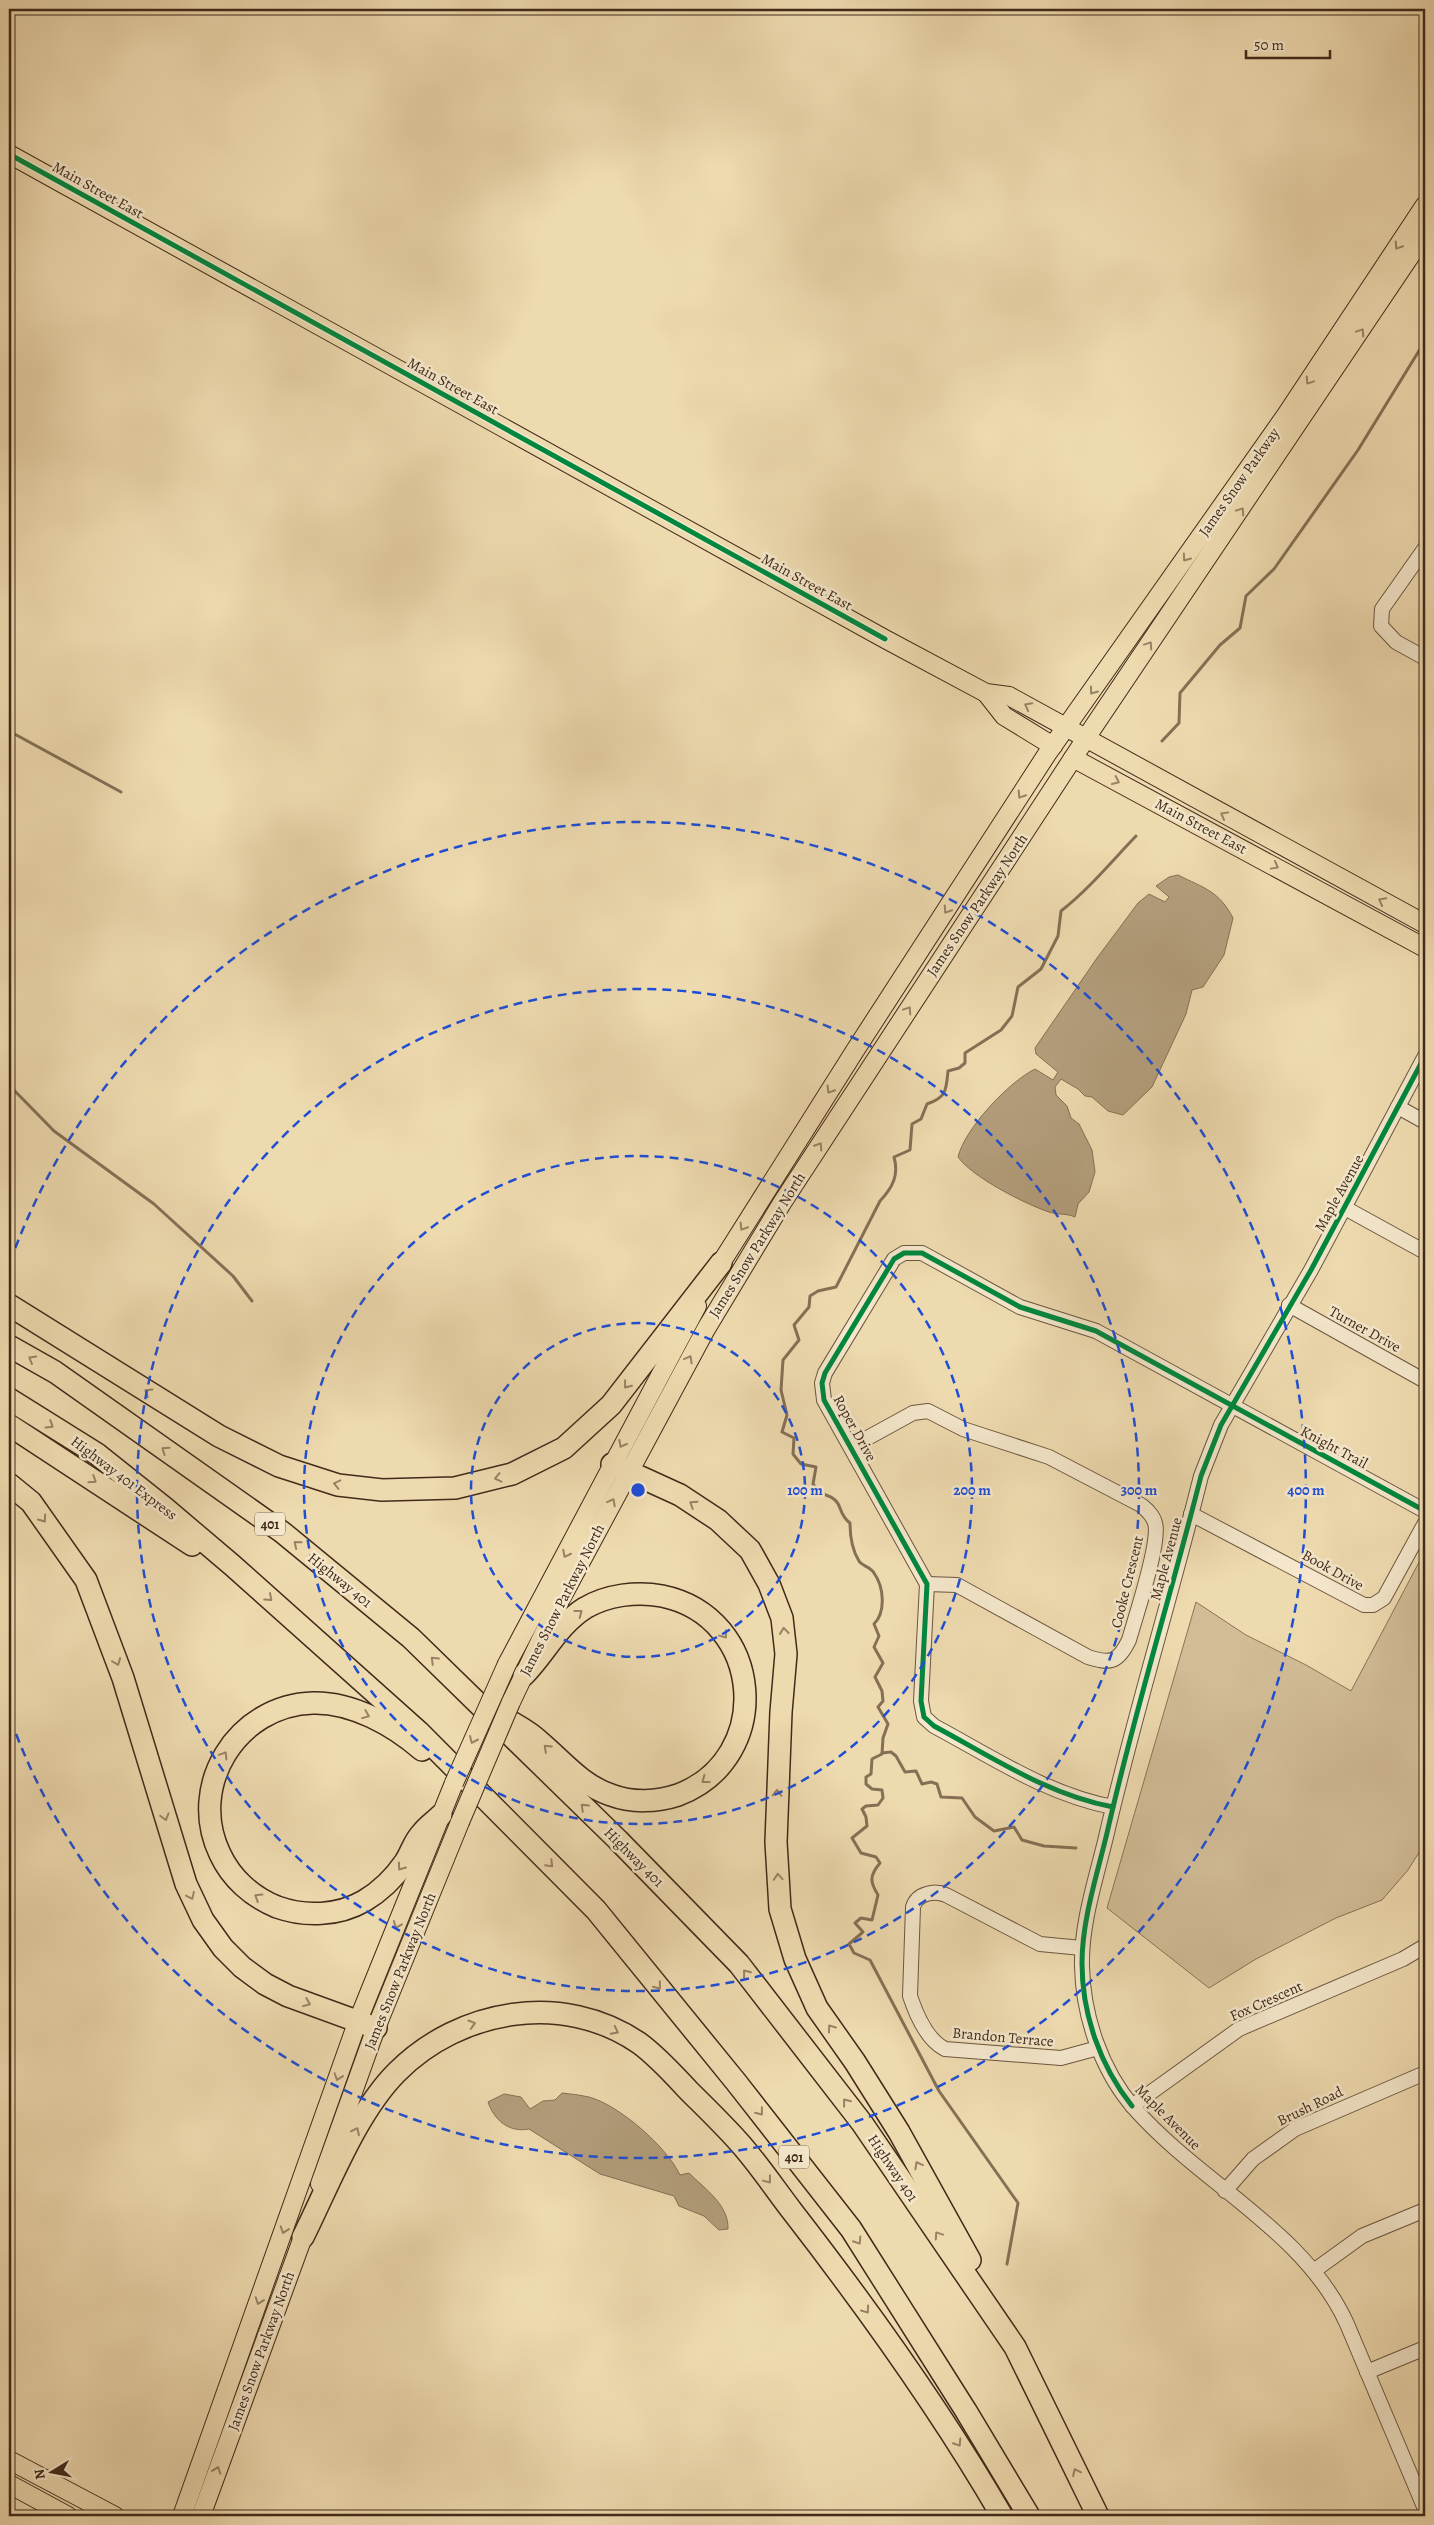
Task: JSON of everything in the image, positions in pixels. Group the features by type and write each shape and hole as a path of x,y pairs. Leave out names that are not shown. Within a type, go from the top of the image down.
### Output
{"highway":[{"path":"9,1305 220,1436 279,1466 338,1485 382,1490 455,1488 512,1474 564,1448 611,1405 721,1263"},
{"name":"Highway 401","path":"9,1346 55,1372 282,1532 411,1638 618,1840 739,1964 862,2123 1015,2347 1098,2516"},
{"name":"Highway 401 Express","path":"9,1399 97,1454 166,1508 232,1565"},
{"name":"401","path":"9,1425 191,1544 232,1565 419,1732 596,1910 736,2082 851,2229 961,2402 1029,2516"},
{"path":"620,1467 680,1495 718,1520 750,1550 769,1584 782,1618 786,1654 779,1748 776,1842 780,1908 795,1959 817,2008 855,2062 899,2132 966,2252 1015,2347"},
{"path":"9,1484 31,1502 86,1580 123,1678 186,1884 203,1920 223,1948 242,1967 265,1984 288,1996 366,2025"},
{"path":"469,1694 537,1739 584,1782 611,1796 641,1801 672,1797 709,1777 728,1756 735,1744 744,1717 746,1689 743,1675 736,1654 726,1636 713,1622 692,1607 657,1595 621,1595 585,1608 568,1622 538,1660 516,1670"},
{"path":"451,1818 420,1834 404,1863 390,1882 376,1893 362,1902 340,1911 306,1914 284,1909 262,1900 235,1878 222,1860 213,1838 209,1804 213,1781 221,1760 242,1732 260,1718 281,1708 303,1704 321,1704 363,1714 388,1727 417,1746 516,1829"},
{"path":"303,2238 366,2112 396,2073 430,2044 461,2027 498,2016 540,2012 569,2015 602,2025 639,2043 671,2072 742,2146 830,2260 920,2384 1002,2516"}],"main road":[{"name":"Main Street East","path":"9,154 986,693 1009,696 1425,924"},
{"name":"James Snow Parkway","path":"1050,750 1286,415 1425,205"},
{"name":"James Snow Parkway","path":"1073,758 1425,234"},
{"name":"Main Street East","path":"986,693 1004,716 1050,750"},
{"name":"James Snow Parkway North","path":"451,1818 454,1783 516,1670 620,1467 721,1263 1050,750"},
{"name":"Main Street East","path":"1073,758 1425,948"},
{"name":"James Snow Parkway North","path":"620,1467 782,1203 1073,758"},
{"name":"James Snow Parkway North","path":"182,2516 366,2025 451,1818 511,1702 516,1670"},
{"name":"James Snow Parkway North","path":"201,2516 244,2392 303,2238 328,2160 366,2025"},
{"path":"9,2460 115,2516"},
{"path":"9,2484 68,2516"}],"street":[{"path":"1425,548 1382,609 1381,626 1396,642 1425,658"},
{"name":"Main Street East","path":"1050,750 1073,758"},
{"name":"Maple Avenue","path":"1425,1056 1345,1208 1221,1425 1201,1476 1113,1807 1082,1948 1085,1999 1098,2048 1113,2079 1132,2106 1156,2132 1298,2251 1314,2270 1339,2306 1367,2372 1420,2481 1425,2509"},
{"path":"1398,1107 1425,1122"},
{"path":"1345,1208 1425,1252"},
{"name":"Roper Drive","path":"927,1584 824,1400 822,1383 835,1356 894,1259 904,1253 916,1251 1020,1308 1096,1331 1232,1406"},
{"name":"Turner Drive","path":"1289,1305 1425,1381"},
{"name":"Knight Trail","path":"1232,1406 1425,1511"},
{"name":"Cooke Crescent","path":"851,1447 913,1413 928,1411 962,1429 1049,1456 1141,1505 1151,1514 1155,1524 1152,1556 1129,1640 1119,1656 1107,1662 1088,1656 957,1585 927,1584"},
{"name":"Book Drive","path":"1191,1514 1364,1605 1373,1605 1384,1598 1425,1523"},
{"path":"927,1584 921,1700 924,1718 934,1726 1062,1794 1086,1802 1113,1807"},
{"name":"Brandon Terrace","path":"1082,1948 1040,1944 938,1891 930,1893 917,1899 914,1907 910,1996 932,2039 946,2049 1061,2058 1098,2048"},
{"name":"Fox Crescent","path":"1132,2106 1239,2029 1403,1959 1425,1946"},
{"name":"Brush Road","path":"1225,2191 1253,2159 1295,2129 1425,2073"},
{"path":"1314,2270 1362,2236 1425,2210"},
{"path":"1367,2372 1425,2348"}],"shaded area":[{"path":"1178,875 1210,891 1228,909 1233,918 1224,955 1203,987 1192,990 1186,1014 1152,1087 1123,1115 1108,1111 1092,1097 1085,1096 1078,1089 1061,1079 1055,1087 1056,1095 1067,1106 1071,1118 1079,1124 1092,1150 1095,1172 1089,1192 1078,1204 1075,1217 1049,1212 1027,1203 1000,1189 965,1165 958,1157 962,1145 989,1107 1025,1075 1035,1069 1053,1080 1058,1072 1036,1054 1035,1048 1097,958 1138,903 1149,894 1165,902 1169,897 1156,886 1169,877"},
{"path":"1425,1551 1425,1727 1419,1738 1425,1745 1425,1843 1408,1870 1382,1900 1336,1918 1256,1959 1209,1988 1107,1908 1196,1602 1246,1635 1306,1665 1351,1691"},
{"path":"562,2093 589,2097 601,2102 641,2128 665,2152 680,2175 689,2173 709,2191 725,2212 728,2229 719,2230 704,2216 679,2206 674,2196 600,2174 529,2129 515,2129 503,2124 498,2120 488,2102 504,2094 521,2097 530,2109 543,2101 555,2100"}],"waterway":[{"path":"1162,741 1179,723 1180,693 1220,645 1240,628 1246,596 1274,569 1358,450 1425,341"},
{"path":"9,731 121,792"},
{"path":"1007,2264 1018,2203 939,2091 870,1960 854,1953 849,1944 863,1932 855,1923 861,1918 872,1920 878,1895 872,1883 872,1875 880,1863 876,1857 861,1853 852,1838 867,1826 866,1817 862,1809 866,1806 878,1805 883,1798 882,1790 872,1789 866,1784 866,1777 871,1774 872,1759 882,1754 883,1738 888,1724 878,1707 883,1701 882,1691 875,1677 883,1663 874,1647 879,1636 874,1624 878,1619 882,1606 882,1592 873,1571 860,1563 852,1543 850,1523 844,1517 837,1502 822,1494 813,1484 816,1467 801,1464 793,1454 794,1438 782,1432 787,1415 781,1390 783,1360 799,1340 794,1325 809,1307 810,1296 818,1291 836,1287 880,1201 894,1180 896,1170 894,1157 910,1150 912,1124 921,1119 927,1104 942,1095 946,1088 948,1071 959,1068 965,1063 965,1053 1001,1030 1012,1016 1018,987 1041,969 1058,936 1061,911 1136,836"},
{"path":"9,1085 54,1131 154,1204 233,1276 252,1301"},
{"path":"882,1753 891,1752 896,1756 905,1772 916,1771 922,1784 931,1782 937,1784 941,1797 962,1798 975,1817 994,1831 1014,1827 1022,1840 1044,1846 1076,1848"}],"cycle path":[{"path":"9,154 885,639"},
{"path":"1132,2106 1102,2057 1089,2020 1083,1982 1084,1930 1118,1788 1201,1476 1221,1425 1311,1270 1425,1056"},
{"path":"1113,1807 1066,1794 1021,1774 934,1726 924,1717 921,1701 927,1584 824,1400 822,1383 825,1373 894,1259 904,1253 922,1253 1020,1307 1096,1331 1425,1511"}]}
